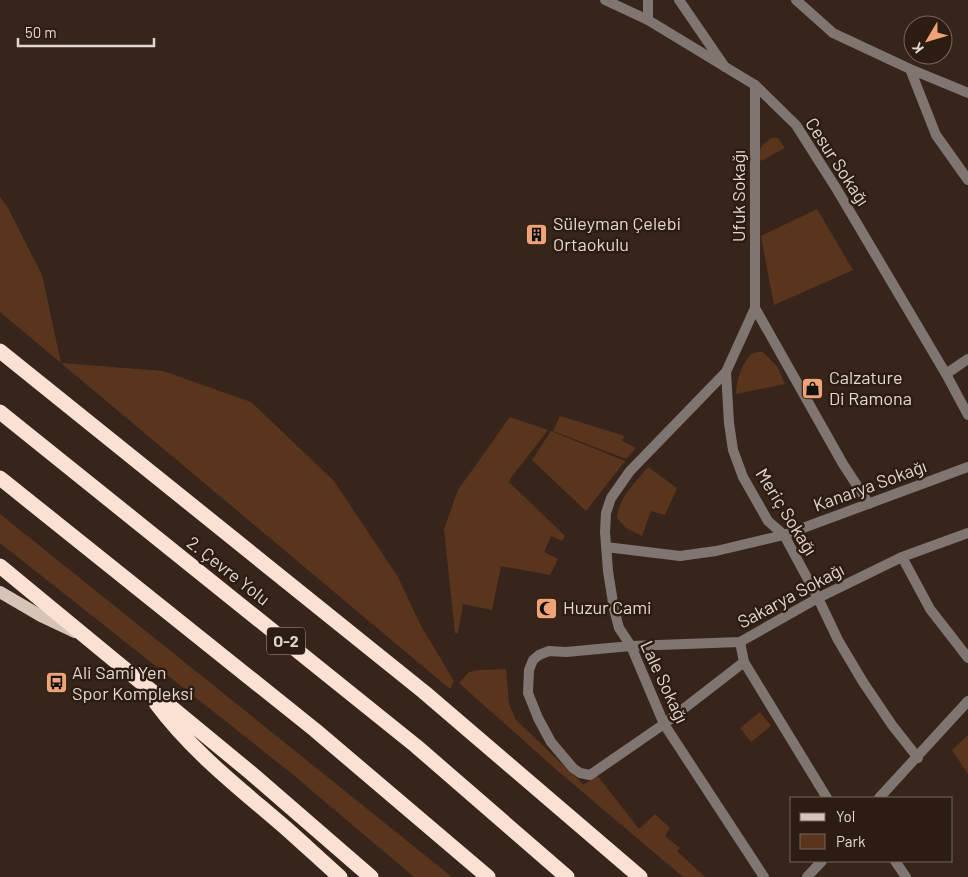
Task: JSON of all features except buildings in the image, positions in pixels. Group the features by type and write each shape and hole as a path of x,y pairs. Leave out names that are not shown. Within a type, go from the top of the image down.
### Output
{"highway":[{"path":"0,351 424,692 640,877"},
{"name":"2. Çevre Yolu","path":"0,412 416,746 567,877"},
{"path":"0,478 315,730 488,877"},
{"path":"0,566 244,768 371,877"},
{"path":"140,682 171,724 220,773 340,877"}],"main road":[{"path":"0,592 42,616 85,637"}],"street":[{"name":"Cesur Sokağı","path":"605,0 648,20 755,85 796,125 836,188 968,414"},
{"path":"648,0 648,20"},
{"path":"679,0 725,66"},
{"path":"796,0 833,33 910,70 968,93"},
{"path":"910,70 936,136 968,180"},
{"name":"Ufuk Sokağı","path":"726,372 755,308 755,85"},
{"name":"Ufuk Sokağı","path":"755,308 843,464 869,504"},
{"path":"946,374 968,359"},
{"name":"Meriç Sokağı","path":"726,372 728,423 733,450 743,477 768,521 784,535 838,640 863,682 892,725 918,758"},
{"name":"Lale Sokağı","path":"726,372 630,471 612,498 606,513 606,547 608,572 619,628 631,646 664,724 764,877"},
{"name":"Kanarya Sokağı","path":"606,547 680,556 716,551 784,535 968,467"},
{"name":"Sakarya Sokağı","path":"744,662 664,724 590,775 580,773 573,768 551,742 538,718 528,693 529,670 533,660 549,651 566,652 631,646 740,642 818,598 902,557 968,533"},
{"path":"902,557 930,609 968,658"},
{"path":"740,642 744,662 826,797"},
{"path":"880,797 918,758 968,701"},
{"path":"808,877 821,862"},
{"path":"896,862 906,877"}],"green space":[{"path":"772,138 778,138 785,148 761,161 759,153 761,147"},
{"path":"0,197 8,208 42,275 61,363 0,312"},
{"path":"817,209 853,270 774,305 761,236"},
{"path":"763,352 777,366 785,384 736,394 737,382 742,368 751,354"},
{"path":"61,363 163,371 251,402 334,481 398,577 420,624 454,681 450,689"},
{"path":"560,416 625,436 622,441 636,448 626,459 553,431"},
{"path":"510,417 548,430 509,482 565,536 562,541 551,536 544,552 558,559 550,575 501,566 492,610 463,604 458,633 455,633 444,529 458,490"},
{"path":"551,431 625,461 586,511 532,460"},
{"path":"648,467 677,488 665,515 651,511 642,536 626,528 617,518 624,497"},
{"path":"0,514 452,877 414,877 291,773 0,543"},
{"path":"506,669 509,704 516,720 584,785 597,775 639,829 655,814 670,828 665,836 680,848 677,851 705,877 683,877 559,772 459,683 469,672"},
{"path":"760,712 771,726 751,742 740,728"},
{"path":"968,735 968,774 952,750"}],"place":[{"name":"Süleyman Çelebi Ortaokulu","path":"537,234"},
{"name":"Calzature Di Ramona","path":"813,388"},
{"name":"Huzur Cami","path":"547,608"},
{"name":"Ali Sami Yen Spor Kompleksi","path":"56,683"}]}
